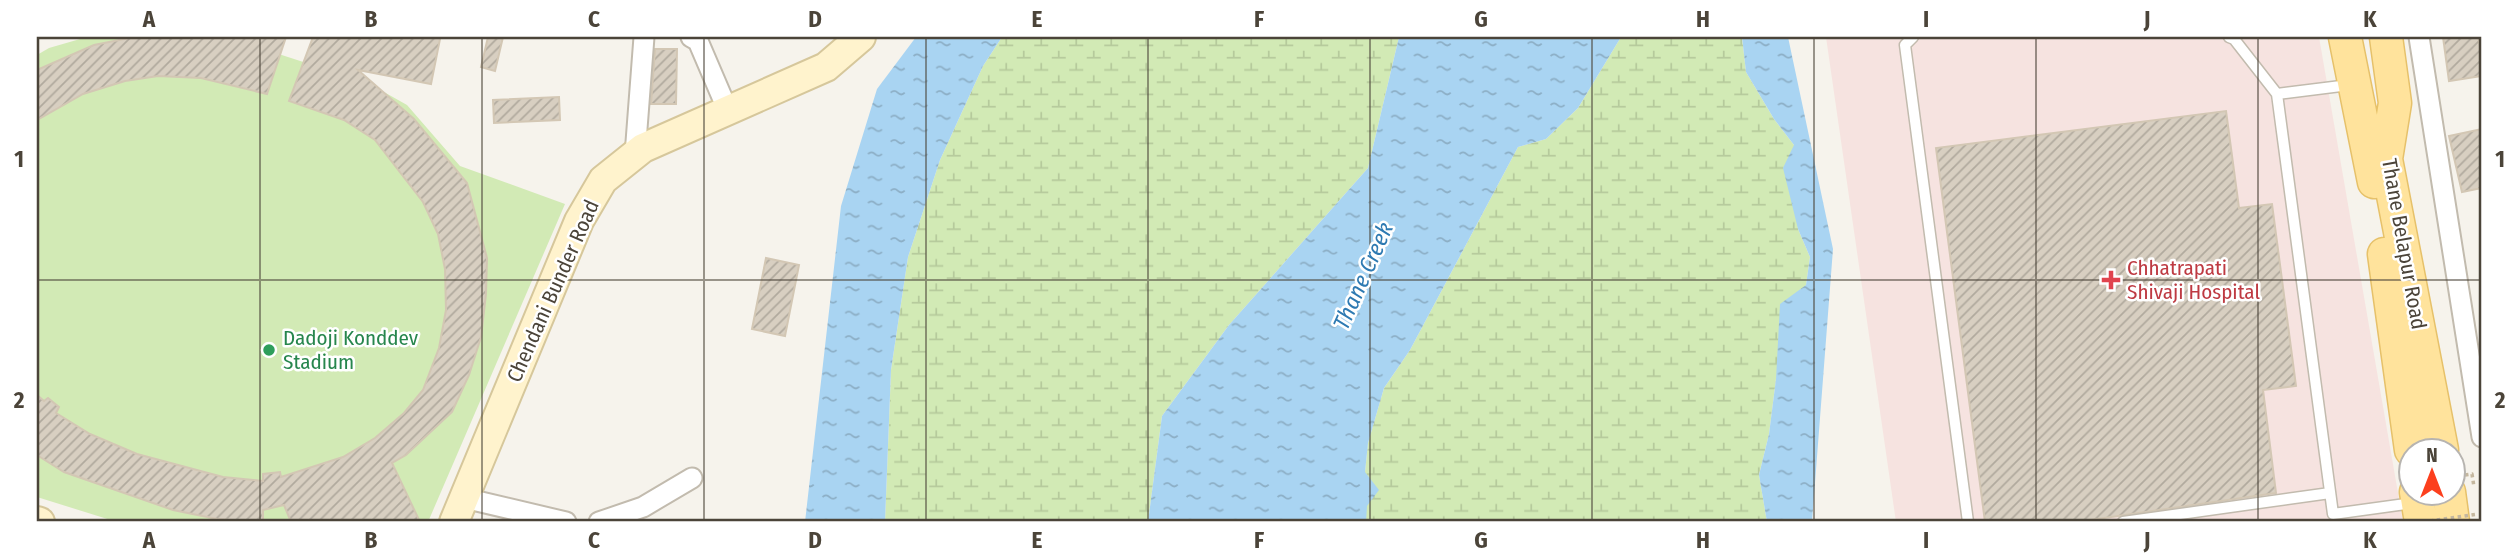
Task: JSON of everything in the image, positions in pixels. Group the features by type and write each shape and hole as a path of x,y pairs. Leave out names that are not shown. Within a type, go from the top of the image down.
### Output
{"main road":[{"name":"Chendani Bunder Road","path":"459,510 579,221 603,180 643,148 826,66 861,37"},
{"name":"Thane Belapur Road","path":"2345,37 2372,164 2409,436"},
{"path":"2364,37 2386,159"},
{"name":"Thane Belapur Road","path":"2386,37 2395,103 2386,159 2439,436"}],"street":[{"path":"635,155 643,37"},
{"path":"691,37 698,41 729,111"},
{"path":"2419,37 2482,437"},
{"path":"599,522 643,507 692,478"},
{"path":"459,510 566,522"}],"lane":[{"path":"1913,37 1905,45 1968,522"},
{"path":"2228,37 2234,39 2277,94 2333,514 2420,510"},
{"path":"2277,94 2353,84"},
{"path":"2123,522 2330,493"}],"path":[{"path":"2420,510 2466,518"}],"shaded area":[{"name":"Chhatrapati Shivaji Hospital","path":"1826,37 2319,37 2396,482 2396,506 2400,506 2403,522 1896,522"}],"green space":[{"name":"Dadoji Konddev Stadium","path":"87,37 226,37 368,83 407,105 460,166 565,204 428,522 117,522 37,497 37,55 49,48"},
{"path":"1002,37 1399,37 1368,168 1229,325 1162,416 1148,522 885,522 891,370 908,257 940,160 983,66"},
{"path":"1621,37 1742,37 1746,72 1774,119 1794,145 1798,229 1810,257 1806,285 1776,379 1769,434 1759,475 1767,522 1366,522 1365,472 1368,443 1384,388 1410,350 1518,147 1546,139 1578,108"}],"water":[{"path":"916,37 1002,37 983,66 940,160 908,257 891,370 885,522 805,522 841,206 877,89"},
{"name":"Thane Creek","path":"1399,37 1621,37 1578,108 1546,139 1518,147 1410,350 1384,388 1368,443 1365,472 1379,490 1367,506 1366,522 1148,522 1162,416 1229,325 1368,168"},
{"path":"1742,37 1788,37 1833,249 1812,522 1767,522 1759,475 1769,434 1776,379 1780,304 1806,285 1810,257 1798,229 1783,168 1794,145 1774,119 1746,72"}],"building":[{"path":"134,37 286,37 267,94 201,78 158,76 125,81 83,94 37,120 37,70 94,45"},
{"path":"313,37 440,39 431,84 358,70 414,119 467,183 487,258 481,337 469,375 452,412 406,455 392,463 420,522 291,522 284,505 263,510 263,522 217,519 173,510 64,472 37,455 37,395 44,401 48,398 59,407 56,413 90,434 137,454 223,477 263,481 263,474 280,472 281,477 343,457 375,438 404,413 423,390 439,348 446,310 445,269 438,234 423,202 375,140 344,120 289,101"},
{"path":"488,37 503,37 495,71 481,67"},
{"path":"2443,37 2478,37 2482,54 2482,76 2449,81"},
{"path":"655,49 677,49 676,104 651,104"},
{"path":"559,97 560,120 494,123 493,100"},
{"path":"2226,111 2239,208 2272,204 2296,386 2263,390 2276,493 2077,522 1985,522 1936,148"},
{"path":"2482,129 2482,188 2462,192 2449,136"},
{"path":"766,258 799,265 785,336 752,329"}],"place":[{"name":"Chhatrapati Shivaji Hospital","path":"2111,280"},
{"name":"Dadoji Konddev Stadium","path":"269,350"}]}
